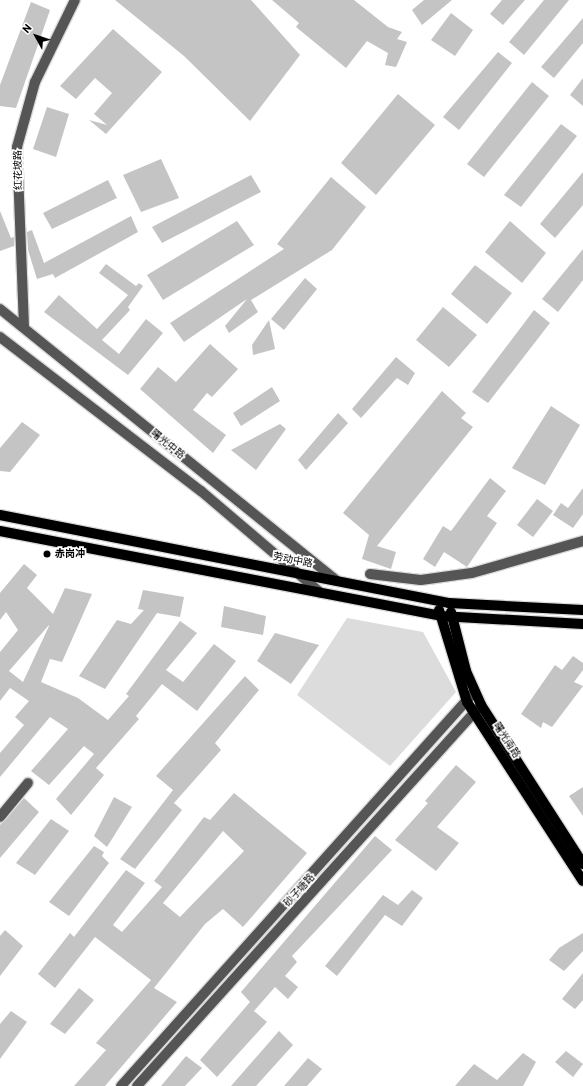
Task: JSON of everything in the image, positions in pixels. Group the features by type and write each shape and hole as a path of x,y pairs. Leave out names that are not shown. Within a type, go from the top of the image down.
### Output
{"main road":[{"name":"劳动中路","path":"0,515 449,603 583,610"},
{"path":"0,531 440,616 583,624"},
{"name":"曙光南路","path":"437,601 440,616 467,702 478,708 583,864"},
{"name":"曙光南路","path":"449,603 475,691 478,708 583,881"}],"street":[{"name":"红花坡路","path":"24,327 17,147 35,82 75,0"},
{"name":"曙光中路","path":"0,308 336,580"},
{"name":"曙光中路","path":"0,337 201,491 321,593"},
{"path":"370,574 421,580 472,573 583,541"},
{"name":"砂子塘路","path":"121,1086 467,702 475,691"},
{"name":"砂子塘路","path":"137,1086 478,708"},
{"path":"0,816 28,783"}],"shaded area":[{"path":"347,618 423,632 456,692 390,766 297,695"}],"building":[{"path":"115,0 251,0 300,55 250,121 184,56"},
{"path":"272,0 354,0 388,27 402,32 397,39 407,42 396,67 385,65 388,53 367,41 346,68 296,27 299,23"},
{"path":"424,0 452,0 422,25 412,10"},
{"path":"502,0 525,0 503,25 490,14"},
{"path":"544,0 569,0 524,55 509,42"},
{"path":"31,2 50,10 16,108 0,106 0,85"},
{"path":"451,13 473,30 455,56 431,40"},
{"path":"583,18 583,43 554,78 541,67"},
{"path":"113,29 162,72 106,134 89,120 107,125 94,114 112,93 95,78 76,99 60,86"},
{"path":"498,52 512,63 459,130 443,117"},
{"path":"583,78 583,106 570,95"},
{"path":"532,82 549,96 484,177 467,164"},
{"path":"398,94 435,125 376,195 341,163"},
{"path":"47,107 69,114 56,157 33,149"},
{"path":"561,124 577,136 521,207 504,195"},
{"path":"161,159 179,198 141,212 123,175"},
{"path":"583,172 583,205 555,238 540,224"},
{"path":"251,175 261,192 162,243 152,227"},
{"path":"331,177 366,207 332,250 251,300 258,312 229,333 225,326 247,299 184,342 170,323 284,249 277,244"},
{"path":"108,180 117,198 52,229 43,213"},
{"path":"0,211 11,238 14,237 14,246 0,251"},
{"path":"131,216 138,232 55,278 53,274 37,279 28,250 27,232 32,230 44,263"},
{"path":"237,221 254,245 163,300 147,275"},
{"path":"510,221 546,253 522,283 485,252"},
{"path":"583,249 583,280 558,312 542,299"},
{"path":"106,264 136,286 139,283 143,286 128,307 130,310 102,340 119,354 146,319 163,333 128,375 44,312 59,295 97,329 128,295 99,273"},
{"path":"475,265 512,293 487,324 451,294"},
{"path":"305,278 317,289 284,330 271,319"},
{"path":"443,307 477,335 449,367 416,340"},
{"path":"534,310 550,323 488,403 472,392"},
{"path":"269,320 275,349 253,355 252,345"},
{"path":"210,344 238,369 212,397 207,393 193,410 226,435 213,453 140,389 158,367 176,382"},
{"path":"396,357 415,373 408,385 397,378 361,418 352,409"},
{"path":"272,387 280,401 241,426 233,413"},
{"path":"442,391 466,413 461,418 473,427 377,546 396,552 391,569 362,559 369,535 343,513"},
{"path":"551,406 580,425 545,485 512,468"},
{"path":"338,413 348,423 306,470 298,460"},
{"path":"22,422 40,435 10,472 0,471 0,448"},
{"path":"280,424 286,429 256,470 231,450"},
{"path":"490,478 506,491 487,516 497,523 467,567 444,552 435,567 423,559 443,526 451,531"},
{"path":"583,488 583,514 573,528 553,515 561,503 568,508"},
{"path":"537,499 553,511 533,537 517,525"},
{"path":"24,564 37,575 27,588 53,614 65,588 92,594 62,662 50,659 41,682 78,698 108,720 129,696 126,694 180,621 197,633 166,670 183,682 214,644 236,661 197,711 162,684 136,716 139,719 96,768 104,775 71,815 56,799 94,754 84,746 49,785 31,771 68,729 50,717 0,777 0,753 24,725 15,717 29,701 10,688 0,701 0,652 18,630 6,612 0,620 0,593","holes":["49,626 23,682 9,671"]},
{"path":"143,590 184,597 180,617 157,613 105,689 79,676 117,620 131,624 144,610 138,609"},
{"path":"224,606 266,616 263,635 221,627"},
{"path":"275,633 319,645 291,684 257,661"},
{"path":"573,656 583,663 583,670 574,682 583,686 552,727 543,722 541,728 521,714 555,665 562,670"},
{"path":"245,676 259,690 215,743 221,750 174,803 182,810 135,869 120,859 173,790 156,776"},
{"path":"456,765 476,782 437,827 459,843 436,871 395,840 428,803 425,801"},
{"path":"583,787 583,816 569,796"},
{"path":"234,793 307,853 243,927 223,909 205,924 154,988 177,1002 105,1086 74,1086 106,1050 96,1043 151,980 95,937 55,988 38,974 70,933 74,937 126,870 145,883 113,925 122,932 162,887 154,881 204,817 210,820","holes":["223,831 244,851 180,917 163,903"]},
{"path":"114,797 132,807 107,847 94,836"},
{"path":"24,798 39,812 0,858 0,825"},
{"path":"51,819 69,831 35,875 16,863"},
{"path":"375,836 392,850 292,956 297,962 285,976 298,987 288,999 275,987 254,1011 267,1022 217,1077 200,1060 250,1002 241,992"},
{"path":"94,846 104,852 102,856 109,863 69,916 49,902"},
{"path":"412,890 423,898 402,926 385,915 337,976 325,966 383,895 398,905"},
{"path":"5,930 23,946 0,976 0,936"},
{"path":"583,933 583,951 564,971 549,960 559,948"},
{"path":"583,973 583,1000 575,1009 562,999"},
{"path":"79,988 94,1000 65,1034 50,1024"},
{"path":"11,1011 27,1022 0,1059 0,1024"},
{"path":"279,1031 293,1045 256,1086 231,1086"},
{"path":"566,1051 583,1064 573,1077 555,1062"},
{"path":"523,1053 536,1062 523,1086 455,1086 474,1064 497,1080"},
{"path":"186,1056 202,1068 185,1086 161,1086"},
{"path":"308,1058 322,1069 307,1086 284,1086"}],"place":[{"name":"赤岗冲","path":"47,554"}]}
